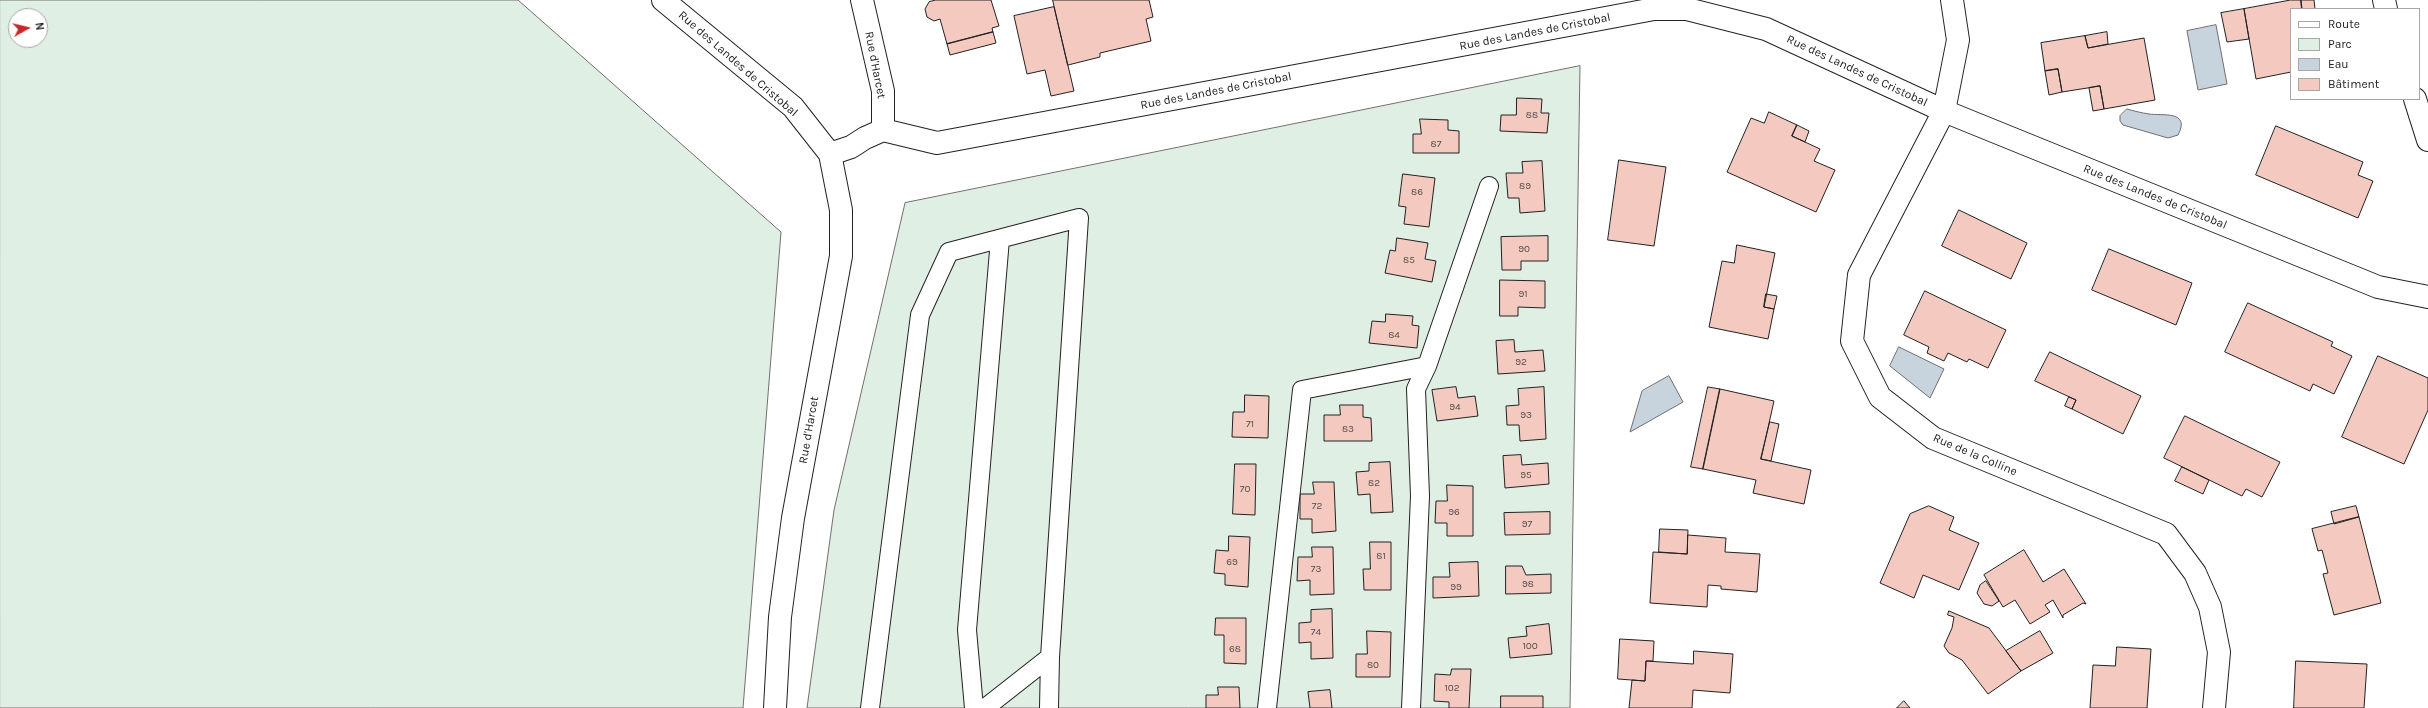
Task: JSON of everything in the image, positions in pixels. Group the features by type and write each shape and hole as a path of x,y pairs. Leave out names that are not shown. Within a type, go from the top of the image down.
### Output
{"street":[{"name":"Rue des Landes de Cristobal","path":"663,0 793,107 830,154"},
{"name":"Rue d'Harcet","path":"862,0 883,91 883,130"},
{"name":"Rue de la Colline","path":"1952,0 1958,40 1944,111 1859,275 1852,341 1880,397 1933,438 2166,534 2196,573 2210,607 2219,652 2214,708"},
{"name":"Rue des Landes de Cristobal","path":"883,130 937,143 1654,10 1687,9 1766,29 1944,111 2378,287 2428,297"},
{"path":"2415,100 2428,140"},
{"path":"830,154 851,147 883,130"},
{"name":"Rue d'Harcet","path":"776,708 780,617 793,518 840,256 842,210 830,154"}],"lane":[{"path":"1411,708 1420,496 1416,389 1427,366 1489,186"},
{"path":"870,708 920,315 949,252 1079,218 1050,657 1049,708"},
{"path":"974,708 967,630 1000,239"},
{"path":"1267,708 1302,390 1427,366"},
{"path":"985,708 1050,657"}],"green space":[{"path":"0,0 518,0 781,232 743,708 0,708"},
{"path":"1580,66 1570,708 807,708 834,510 905,203"}],"water":[{"path":"2216,25 2227,84 2198,90 2187,31"},
{"path":"2127,109 2146,114 2167,115 2178,118 2181,121 2181,127 2178,135 2168,138 2123,125 2120,121 2120,116"},
{"path":"1899,347 1944,369 1930,398 1890,366"},
{"path":"1669,376 1683,402 1630,432 1642,391"}],"building":[{"path":"936,0 991,0 999,26 992,28 993,32 947,44 940,19 934,21 927,17 925,9 929,2"},
{"path":"1053,0 1149,0 1153,17 1146,19 1151,41 1100,53 1100,57 1068,65"},
{"path":"2291,0 2301,0 2302,8 2290,8 2290,72 2256,79 2244,9"},
{"path":"2301,0 2314,0 2315,8 2302,8"},
{"path":"1054,7 1074,91 1051,96 1045,70 1027,74 1014,16"},
{"path":"2244,9 2249,39 2227,42 2221,13"},
{"path":"993,32 996,43 950,55 947,44"},
{"path":"2107,32 2108,44 2088,48 2085,36"},
{"path":"2085,36 2088,48 2144,38 2155,100 2104,109 2100,86 2062,92 2058,69 2045,71 2041,43"},
{"path":"2058,69 2062,92 2049,95 2045,71"},
{"path":"2100,86 2104,109 2093,111 2089,88"},
{"path":"1517,98 1542,99 1541,113 1549,113 1547,133 1500,131 1501,115 1516,115"},
{"path":"1769,112 1797,125 1792,136 1820,149 1814,161 1835,170 1816,212 1727,172 1751,118 1764,123"},
{"path":"1420,119 1448,120 1448,130 1459,131 1459,153 1413,153 1413,134 1421,134"},
{"path":"1797,125 1809,131 1805,142 1792,136"},
{"path":"2276,126 2363,162 2358,175 2373,181 2358,218 2256,175"},
{"path":"1619,160 1666,167 1654,246 1608,240"},
{"path":"1542,161 1545,211 1520,213 1519,198 1508,198 1506,173 1523,173 1522,162"},
{"path":"1403,174 1435,178 1429,227 1404,224 1406,207 1399,206"},
{"path":"1959,210 2027,243 2011,279 1942,246"},
{"path":"1548,236 1548,261 1521,261 1521,270 1502,270 1501,237"},
{"path":"1397,238 1428,243 1425,259 1436,261 1432,282 1385,273 1390,250 1395,251"},
{"path":"1737,245 1775,253 1764,307 1774,309 1768,339 1709,327 1722,261 1734,263"},
{"path":"2109,249 2192,283 2176,325 2092,290"},
{"path":"1500,280 1545,281 1545,308 1518,307 1518,316 1500,316"},
{"path":"1925,291 2006,330 1988,368 1969,359 1967,362 1948,353 1944,361 1927,353 1929,347 1904,335"},
{"path":"1766,294 1777,296 1774,309 1764,307"},
{"path":"2248,303 2333,342 2331,346 2352,356 2334,394 2313,384 2310,391 2225,352"},
{"path":"1386,314 1413,316 1412,325 1419,326 1417,348 1369,343 1372,321 1385,322"},
{"path":"1514,340 1515,352 1543,350 1545,371 1498,374 1496,341"},
{"path":"2050,352 2141,396 2123,434 2072,409 2076,400 2035,381"},
{"path":"2378,356 2428,378 2428,410 2404,464 2342,437"},
{"path":"1456,387 1458,398 1475,396 1478,416 1437,421 1432,390"},
{"path":"1544,387 1546,439 1520,441 1519,425 1507,425 1506,406 1519,405 1518,389"},
{"path":"1708,387 1720,389 1703,469 1691,467"},
{"path":"1720,389 1774,401 1761,459 1811,470 1804,504 1753,493 1756,480 1703,469"},
{"path":"1245,395 1269,396 1268,438 1232,437 1233,412 1244,412"},
{"path":"2069,397 2076,400 2072,409 2065,406"},
{"path":"1340,405 1363,405 1363,417 1371,418 1372,441 1324,441 1324,415 1340,415"},
{"path":"2185,416 2280,462 2262,497 2246,489 2242,496 2164,458"},
{"path":"1770,422 1779,424 1771,461 1761,459"},
{"path":"1521,455 1522,465 1548,463 1549,484 1505,488 1503,456"},
{"path":"1390,462 1393,512 1371,513 1370,494 1358,495 1356,472 1369,471 1369,463"},
{"path":"1235,464 1256,464 1255,515 1233,514"},
{"path":"2182,467 2209,480 2203,494 2175,481"},
{"path":"1313,482 1334,482 1336,531 1312,533 1312,519 1300,519 1300,494 1314,494"},
{"path":"1447,485 1473,486 1473,536 1447,536 1447,523 1435,523 1436,501 1447,501"},
{"path":"1929,506 1954,517 1949,530 1979,543 1959,590 1923,575 1914,598 1880,583 1910,514"},
{"path":"2356,506 2359,517 2334,524 2331,512"},
{"path":"1550,512 1550,534 1505,535 1504,513"},
{"path":"2359,517 2381,603 2334,615 2323,574 2328,573 2322,550 2318,551 2312,529"},
{"path":"1660,529 1688,530 1687,554 1659,552"},
{"path":"1688,535 1726,538 1725,552 1760,554 1757,592 1721,589 1721,586 1708,585 1707,607 1650,603 1653,552 1687,554"},
{"path":"1229,536 1250,537 1248,587 1225,585 1225,574 1214,573 1216,550 1228,551"},
{"path":"1370,542 1391,542 1391,590 1364,590 1363,569 1370,569"},
{"path":"1312,547 1333,547 1334,594 1310,595 1310,580 1297,581 1298,557 1312,557"},
{"path":"2024,550 2043,582 2064,569 2086,604 2083,603 2063,615 2063,618 2053,600 2045,605 2050,612 2030,624 2015,600 2003,607 1984,575"},
{"path":"1478,562 1479,596 1433,598 1433,577 1450,577 1449,563"},
{"path":"1506,566 1522,566 1526,575 1551,574 1551,593 1506,594"},
{"path":"1986,581 1999,601 1992,606 1984,604 1977,593 1980,585"},
{"path":"1332,609 1333,658 1311,659 1311,642 1299,643 1299,623 1311,622 1311,610"},
{"path":"1949,611 1989,628 2021,671 1988,694 1962,660 1949,653 1944,646 1952,628 1954,617 1948,615"},
{"path":"1216,618 1246,618 1246,664 1224,663 1224,635 1215,635"},
{"path":"1549,624 1552,654 1510,658 1508,638 1527,636 1526,627"},
{"path":"1367,631 1391,632 1390,677 1356,677 1356,654 1367,654"},
{"path":"2040,631 2053,653 2021,671 2006,651"},
{"path":"1620,639 1654,641 1653,661 1646,661 1645,681 1618,679"},
{"path":"2117,647 2151,649 2147,708 2090,708 2093,665 2115,666"},
{"path":"1694,651 1733,654 1730,693 1693,690 1692,708 1629,708 1632,680 1645,681 1646,661 1693,664"},
{"path":"2296,661 2367,664 2364,708 2294,708"},
{"path":"1452,669 1471,669 1469,708 1449,708 1449,702 1434,701 1435,674 1450,675"},
{"path":"1218,687 1239,687 1240,708 1206,708 1206,695 1218,695"},
{"path":"1330,690 1332,708 1310,708 1308,692"},
{"path":"1501,696 1543,696 1543,708 1501,708"},
{"path":"1904,701 1910,708 1897,708"}]}
